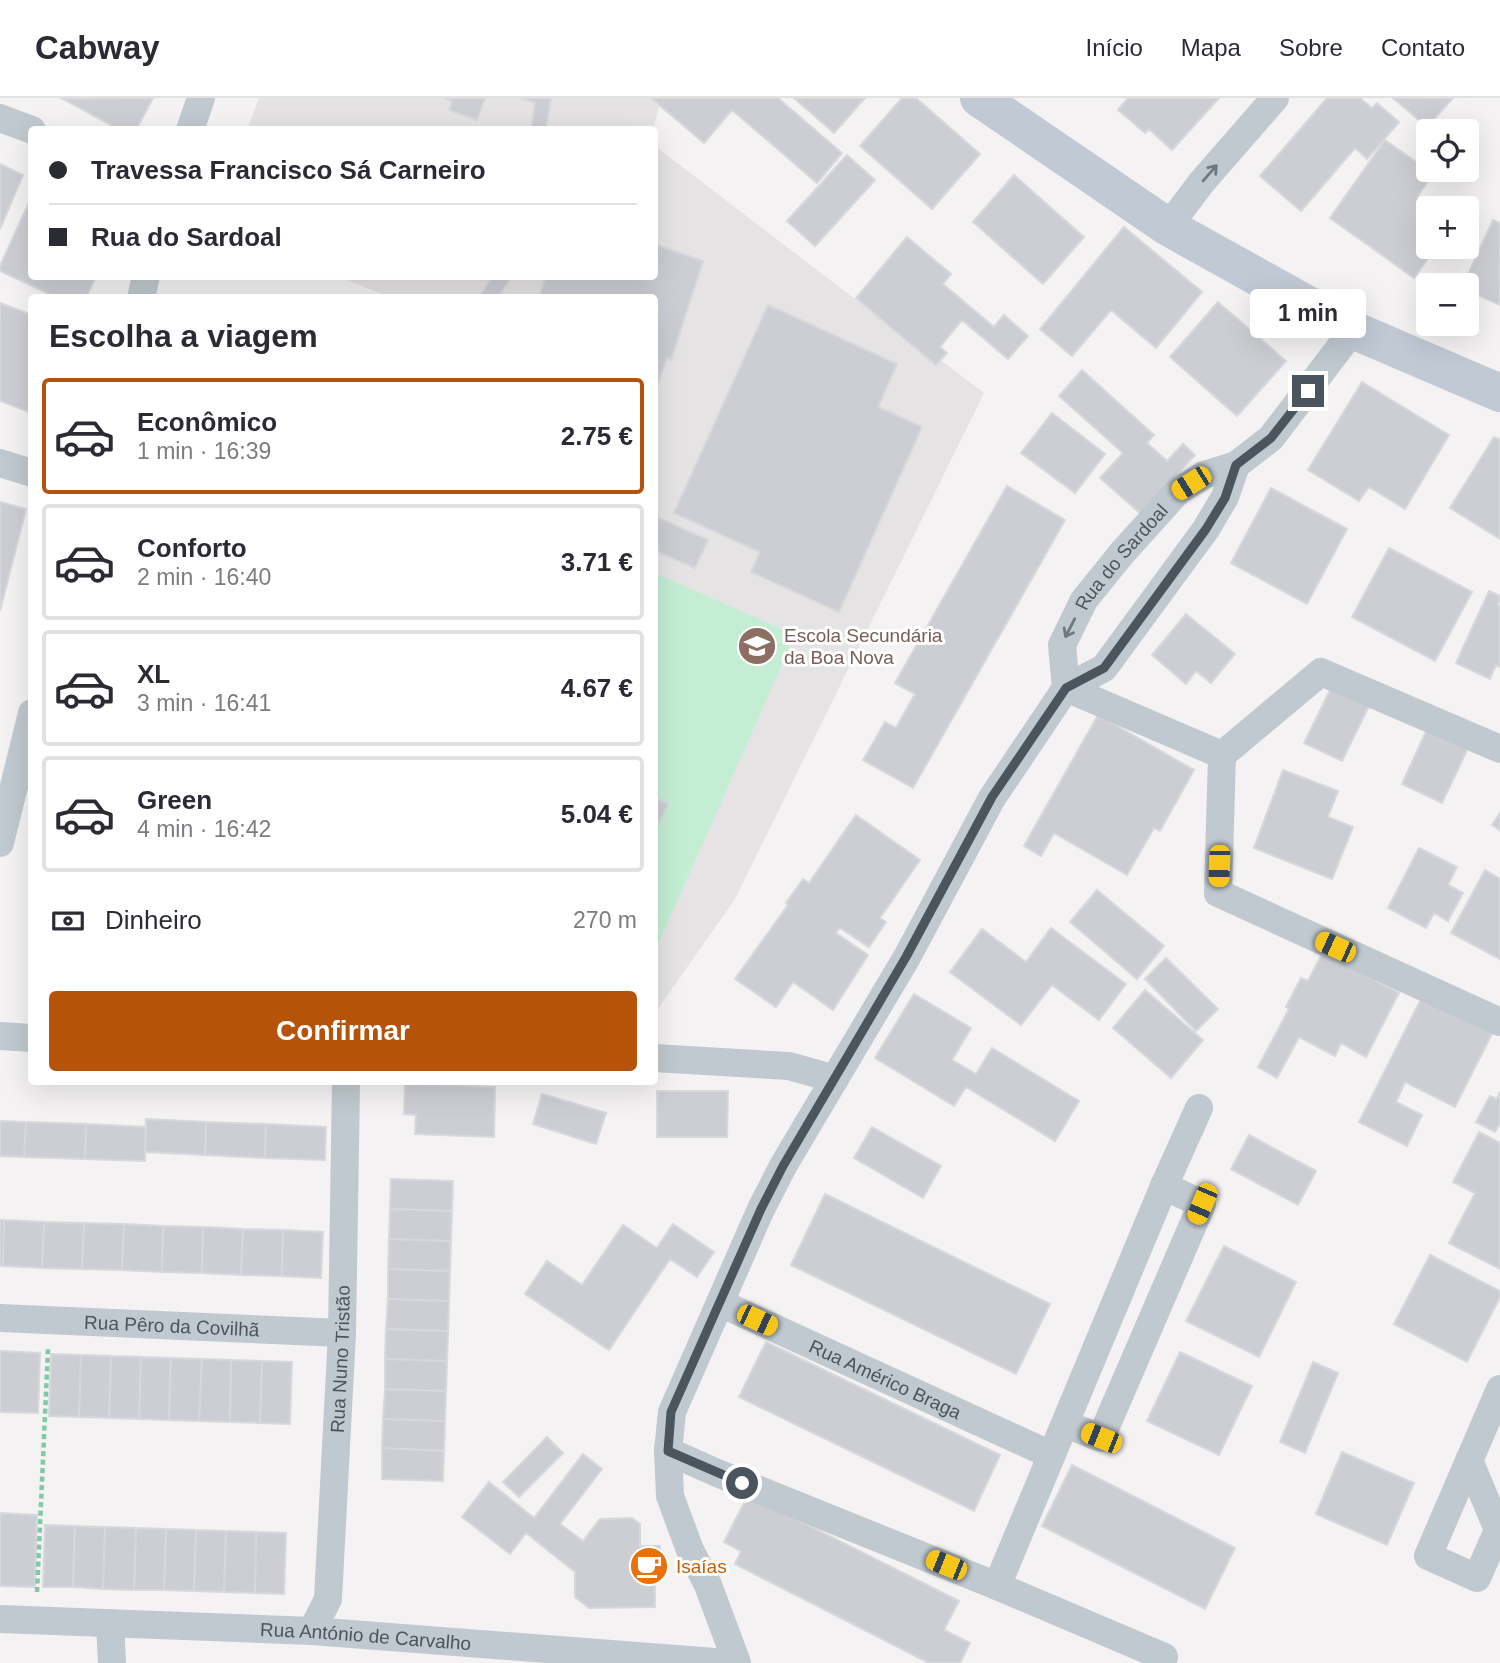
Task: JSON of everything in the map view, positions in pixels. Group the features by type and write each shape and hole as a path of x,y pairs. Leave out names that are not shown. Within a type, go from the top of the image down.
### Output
{"main road":[{"path":"979,98 1168,227 1353,330 1500,393"}],"street":[{"path":"191,126 201,98"},
{"path":"1168,227 1201,183 1275,98"},
{"path":"0,118 28,128"},
{"name":"Rua do Sardoal","path":"1066,688 1062,645 1084,600 1178,491 1204,475 1236,465 1271,438 1353,330"},
{"path":"0,463 28,472"},
{"path":"737,1663 708,1585 690,1550 670,1496 668,1451 671,1412 761,1209 906,957 992,797 1066,688 1104,668 1206,529 1225,498 1236,465"},
{"path":"1500,749 1321,672 1222,755 1218,893 1500,1022"},
{"path":"1066,688 1222,755"},
{"path":"0,843 28,729"},
{"path":"0,1036 28,1038"},
{"path":"658,1059 789,1066 835,1079"},
{"name":"Rua Nuno Tristão","path":"312,1631 328,1599 342,1333 346,1085"},
{"path":"997,1586 1199,1108"},
{"path":"1065,1424 1101,1438 1202,1204 1164,1186"},
{"name":"Rua Américo Braga","path":"720,1303 1051,1455"},
{"name":"Rua Pêro da Covilhã","path":"0,1318 342,1333"},
{"path":"1469,1460 1500,1389"},
{"path":"668,1451 1164,1657"},
{"name":"Rua António de Carvalho","path":"0,1619 312,1631 728,1663"},
{"path":"110,1623 112,1663"}],"path":[{"path":"36,1620 49,1320"}],"shaded area":[{"path":"259,98 662,98 654,126 248,126"},
{"name":"Escola Secundária da Boa Nova","path":"658,148 928,355 930,352 984,393 735,899 658,1009 658,294 382,294 347,280 658,280"}],"green space":[{"path":"658,574 795,635 658,944"}],"building":[{"path":"153,98 138,126 113,126 63,99"},
{"path":"445,98 485,98 477,120 449,110 452,101"},
{"path":"521,98 551,98 547,126 532,126 535,103"},
{"path":"651,98 778,98 842,153 817,183 732,110 704,143"},
{"path":"794,98 865,98 834,133"},
{"path":"902,98 916,98 980,154 932,209 860,146"},
{"path":"1128,98 1219,98 1172,150 1149,129 1145,133 1118,110"},
{"path":"1327,98 1360,98 1372,108 1377,103 1399,122 1367,159 1355,148 1301,211 1260,176"},
{"path":"1393,98 1453,98 1434,119 1418,119"},
{"path":"1385,140 1416,162 1416,182 1427,182 1416,196 1416,259 1427,259 1414,278 1330,218"},
{"path":"847,155 875,180 815,246 787,221"},
{"path":"0,164 23,175 0,229"},
{"path":"1014,175 1084,237 1043,284 973,222"},
{"path":"28,205 28,280 94,280 88,294 49,294 0,271"},
{"path":"1493,220 1500,223 1500,305 1479,296 1479,273 1469,273 1475,259 1479,259 1479,250"},
{"path":"1124,227 1202,292 1156,348 1111,310 1072,356 1040,329"},
{"path":"907,237 951,274 943,284 994,327 1004,315 1028,336 1008,359 962,320 940,347 947,353 936,365 856,298"},
{"path":"658,245 703,261 671,360 667,358 658,384 658,294 540,294 545,280 658,280"},
{"path":"490,280 509,280 500,294 482,294"},
{"path":"1218,302 1286,361 1237,416 1170,357"},
{"path":"0,303 28,314 28,412 0,401"},
{"path":"768,305 897,364 878,407 922,427 839,612 751,572 760,552 674,513"},
{"path":"1082,370 1154,435 1147,443 1167,461 1183,444 1195,455 1141,514 1100,478 1123,453 1059,396"},
{"path":"1362,382 1449,435 1405,509 1369,487 1359,501 1308,470"},
{"path":"1052,413 1105,454 1075,493 1021,453"},
{"path":"1494,437 1500,440 1500,539 1450,508"},
{"path":"1007,486 1065,520 913,788 863,760 885,722 896,728 915,694 895,683"},
{"path":"1271,488 1347,529 1307,604 1231,563"},
{"path":"0,502 26,509 0,611"},
{"path":"658,518 708,540 695,568 658,552"},
{"path":"1389,548 1472,592 1435,661 1352,617"},
{"path":"1489,591 1500,596 1500,667 1496,665 1490,679 1456,663"},
{"path":"1186,614 1235,654 1211,683 1196,671 1186,684 1152,655"},
{"path":"1332,686 1370,704 1342,761 1304,743"},
{"path":"1098,715 1194,770 1160,831 1154,828 1127,875 1054,833 1041,856 1024,846"},
{"path":"1427,729 1468,748 1442,803 1402,784"},
{"path":"1283,770 1338,791 1328,817 1353,827 1332,879 1254,848"},
{"path":"658,799 668,804 658,825"},
{"path":"1500,813 1500,830 1492,825"},
{"path":"856,815 920,860 880,918 886,922 869,947 840,928 836,933 868,955 833,1010 793,982 776,1007 735,979 788,905 786,903 803,879 809,883"},
{"path":"1419,848 1457,867 1448,885 1463,893 1448,921 1434,913 1426,928 1388,908"},
{"path":"1485,870 1500,879 1500,959 1451,933"},
{"path":"1097,890 1164,946 1137,979 1070,922"},
{"path":"1051,928 1126,984 1099,1020 1052,985 1021,1025 950,972 982,929 1026,962"},
{"path":"1323,952 1399,993 1366,1057 1341,1043 1335,1056 1299,1037 1277,1078 1258,1067 1289,1009 1286,1007 1301,978 1308,981"},
{"path":"1166,958 1218,1009 1196,1031 1145,979"},
{"path":"1145,990 1203,1040 1171,1078 1113,1028"},
{"path":"914,994 971,1028 952,1060 976,1074 992,1048 1079,1101 1055,1141 966,1087 954,1106 875,1058"},
{"path":"1422,997 1493,1032 1455,1107 1405,1082 1396,1102 1422,1115 1407,1146 1359,1122"},
{"path":"405,1085 495,1087 494,1137 415,1134 416,1115 404,1114"},
{"path":"657,1091 728,1091 727,1137 657,1137"},
{"path":"1500,1092 1500,1123 1495,1132 1476,1122 1490,1096 1497,1099"},
{"path":"542,1094 606,1113 596,1144 533,1124"},
{"path":"146,1119 206,1122 205,1155 145,1152"},
{"path":"0,1121 26,1122 24,1157 0,1156"},
{"path":"26,1122 86,1124 85,1159 24,1157"},
{"path":"206,1122 266,1124 265,1158 205,1155"},
{"path":"86,1124 146,1127 145,1161 85,1159"},
{"path":"266,1124 326,1127 325,1160 265,1158"},
{"path":"872,1127 941,1166 923,1198 854,1158"},
{"path":"1479,1132 1500,1143 1500,1269 1449,1243 1475,1193 1453,1182"},
{"path":"1249,1135 1316,1171 1298,1205 1231,1169"},
{"path":"391,1179 453,1181 452,1211 390,1209"},
{"path":"825,1194 1050,1304 1016,1374 791,1265"},
{"path":"390,1209 452,1211 451,1241 389,1239"},
{"path":"0,1220 4,1220 3,1266 0,1266"},
{"path":"4,1220 44,1222 42,1268 3,1266"},
{"path":"44,1222 84,1223 82,1269 42,1268"},
{"path":"84,1223 124,1224 122,1270 82,1269"},
{"path":"124,1224 163,1226 162,1272 122,1270"},
{"path":"673,1224 714,1252 697,1277 670,1259 609,1350 525,1294 547,1261 582,1285 623,1225 657,1248"},
{"path":"163,1226 203,1227 202,1273 162,1272"},
{"path":"203,1227 243,1229 241,1275 202,1273"},
{"path":"243,1229 283,1230 282,1276 241,1275"},
{"path":"283,1230 323,1232 321,1278 282,1276"},
{"path":"389,1239 451,1241 450,1271 388,1269"},
{"path":"1224,1246 1296,1282 1259,1357 1186,1321"},
{"path":"1430,1255 1500,1291 1500,1297 1467,1362 1394,1324"},
{"path":"388,1269 450,1271 449,1301 388,1299"},
{"path":"388,1299 449,1301 448,1331 386,1329"},
{"path":"386,1329 448,1331 447,1361 385,1359"},
{"path":"766,1342 1000,1455 974,1511 739,1397"},
{"path":"0,1351 40,1353 38,1413 0,1412"},
{"path":"1180,1352 1252,1386 1219,1455 1147,1421"},
{"path":"51,1354 81,1355 79,1417 49,1416"},
{"path":"81,1355 111,1356 109,1418 79,1417"},
{"path":"111,1356 141,1357 139,1419 109,1418"},
{"path":"141,1357 171,1358 169,1420 139,1419"},
{"path":"171,1358 202,1359 199,1421 169,1420"},
{"path":"202,1359 231,1360 230,1422 199,1421"},
{"path":"385,1359 447,1361 446,1391 385,1389"},
{"path":"231,1360 262,1361 260,1423 230,1422"},
{"path":"262,1361 292,1362 290,1424 260,1423"},
{"path":"1313,1362 1338,1373 1305,1453 1280,1442"},
{"path":"385,1389 446,1391 445,1421 383,1419"},
{"path":"383,1419 445,1421 444,1451 382,1448"},
{"path":"547,1437 563,1453 519,1497 503,1482"},
{"path":"382,1448 444,1451 443,1481 382,1479"},
{"path":"1342,1452 1414,1483 1387,1545 1316,1514"},
{"path":"583,1454 602,1469 560,1524 583,1541 600,1519 632,1518 640,1524 640,1546 660,1546 660,1570 655,1578 655,1607 589,1608 575,1597 575,1572 526,1533 510,1554 462,1517 489,1482 534,1518"},
{"path":"1072,1465 1235,1548 1205,1609 1042,1526"},
{"path":"748,1495 959,1601 944,1630 970,1643 960,1663 929,1663 735,1564 741,1551 724,1542"},
{"path":"0,1513 37,1515 35,1587 0,1586"},
{"path":"45,1525 75,1526 73,1587 43,1587"},
{"path":"75,1526 105,1527 103,1589 73,1587"},
{"path":"105,1527 136,1528 134,1590 103,1589"},
{"path":"136,1528 166,1529 164,1590 134,1590"},
{"path":"166,1529 196,1530 194,1591 164,1590"},
{"path":"196,1530 226,1531 224,1592 194,1591"},
{"path":"226,1531 256,1532 255,1593 224,1592"},
{"path":"256,1532 286,1533 284,1594 255,1593"}],"place":[{"name":"Escola Secundária da Boa Nova","path":"757,646"},
{"name":"Isaías","path":"649,1566"}],"route":[{"path":"742,1483 668,1451 671,1412 761,1209 783,1166 906,957 992,797 1066,688 1104,668 1206,529 1225,498 1236,465 1271,438 1308,391"}]}
